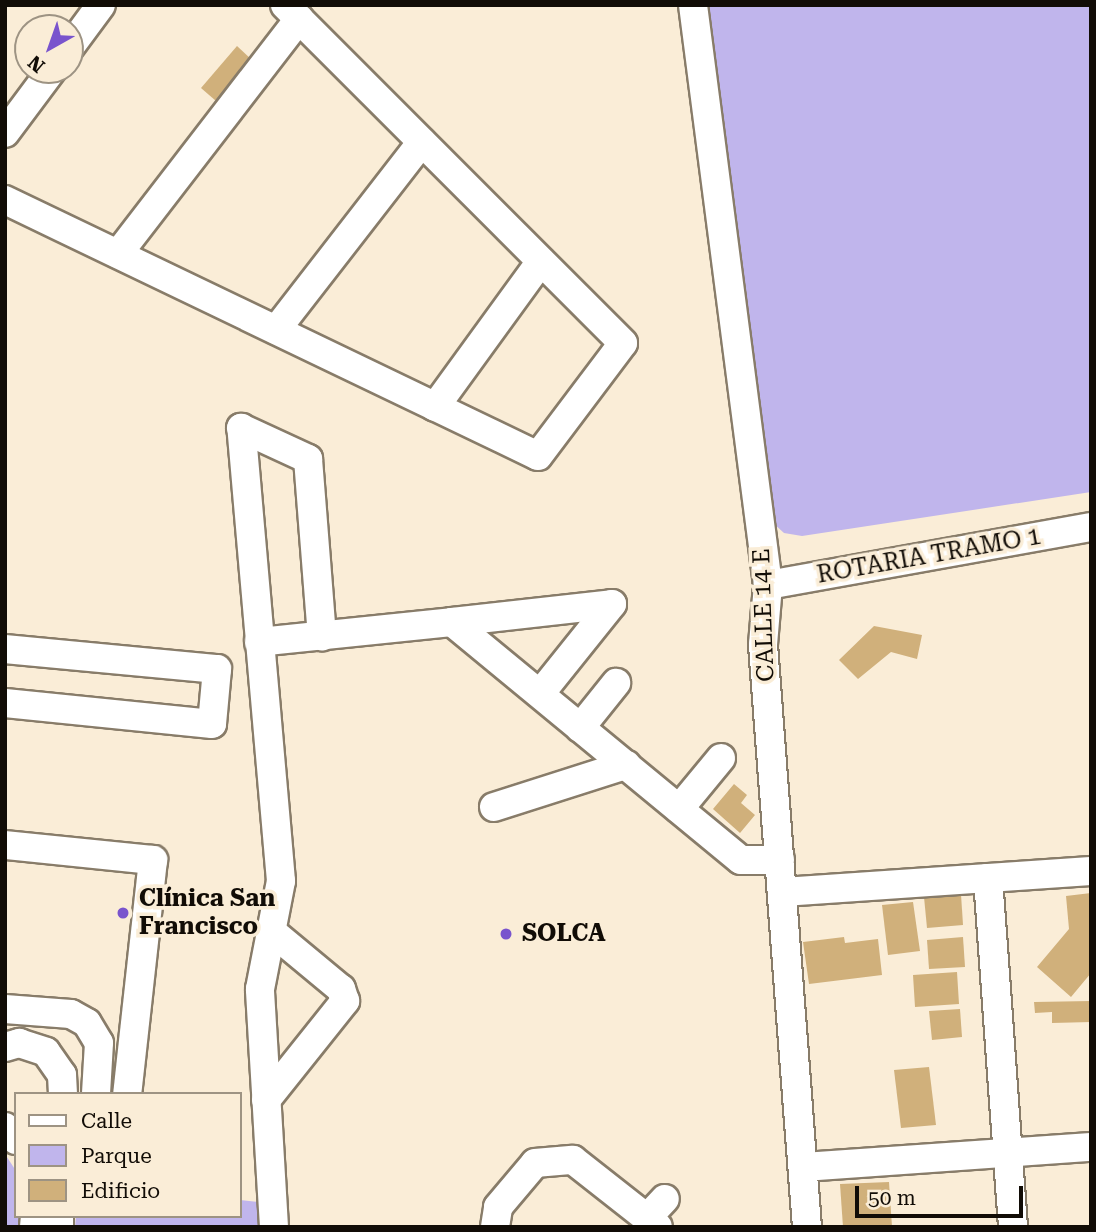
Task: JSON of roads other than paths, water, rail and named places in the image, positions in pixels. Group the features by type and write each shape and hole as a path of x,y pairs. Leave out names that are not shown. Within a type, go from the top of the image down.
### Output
{"street":[{"path":"84,28 101,5"},
{"name":"CALLE 14 E","path":"693,5 768,586 763,645 807,1227"},
{"path":"5,200 538,456 624,343 292,12 118,254"},
{"path":"5,133 42,84"},
{"path":"276,330 422,142"},
{"path":"435,407 541,261"},
{"path":"274,1227 260,989 281,881 241,428 308,459 322,636"},
{"name":"ROTARIA TRAMO 1","path":"768,586 1091,527"},
{"path":"259,642 612,604 540,694"},
{"path":"452,622 741,860 780,860"},
{"path":"5,649 217,669 212,724 5,703"},
{"path":"580,727 616,683"},
{"path":"679,809 721,758"},
{"path":"494,807 626,765"},
{"path":"5,845 153,860 127,1092"},
{"path":"782,892 1091,871"},
{"path":"988,878 1013,1227"},
{"path":"267,1100 345,1001 341,989 271,930"},
{"path":"5,1009 71,1014 87,1023 99,1043 96,1092"},
{"path":"5,1047 19,1043 46,1052 62,1075 63,1092"},
{"path":"803,1167 1091,1147"},
{"path":"495,1227 498,1208 535,1163 573,1160 657,1215"}],"place":[{"name":"Clínica San Francisco","path":"123,913"},
{"name":"SOLCA","path":"506,934"}]}
